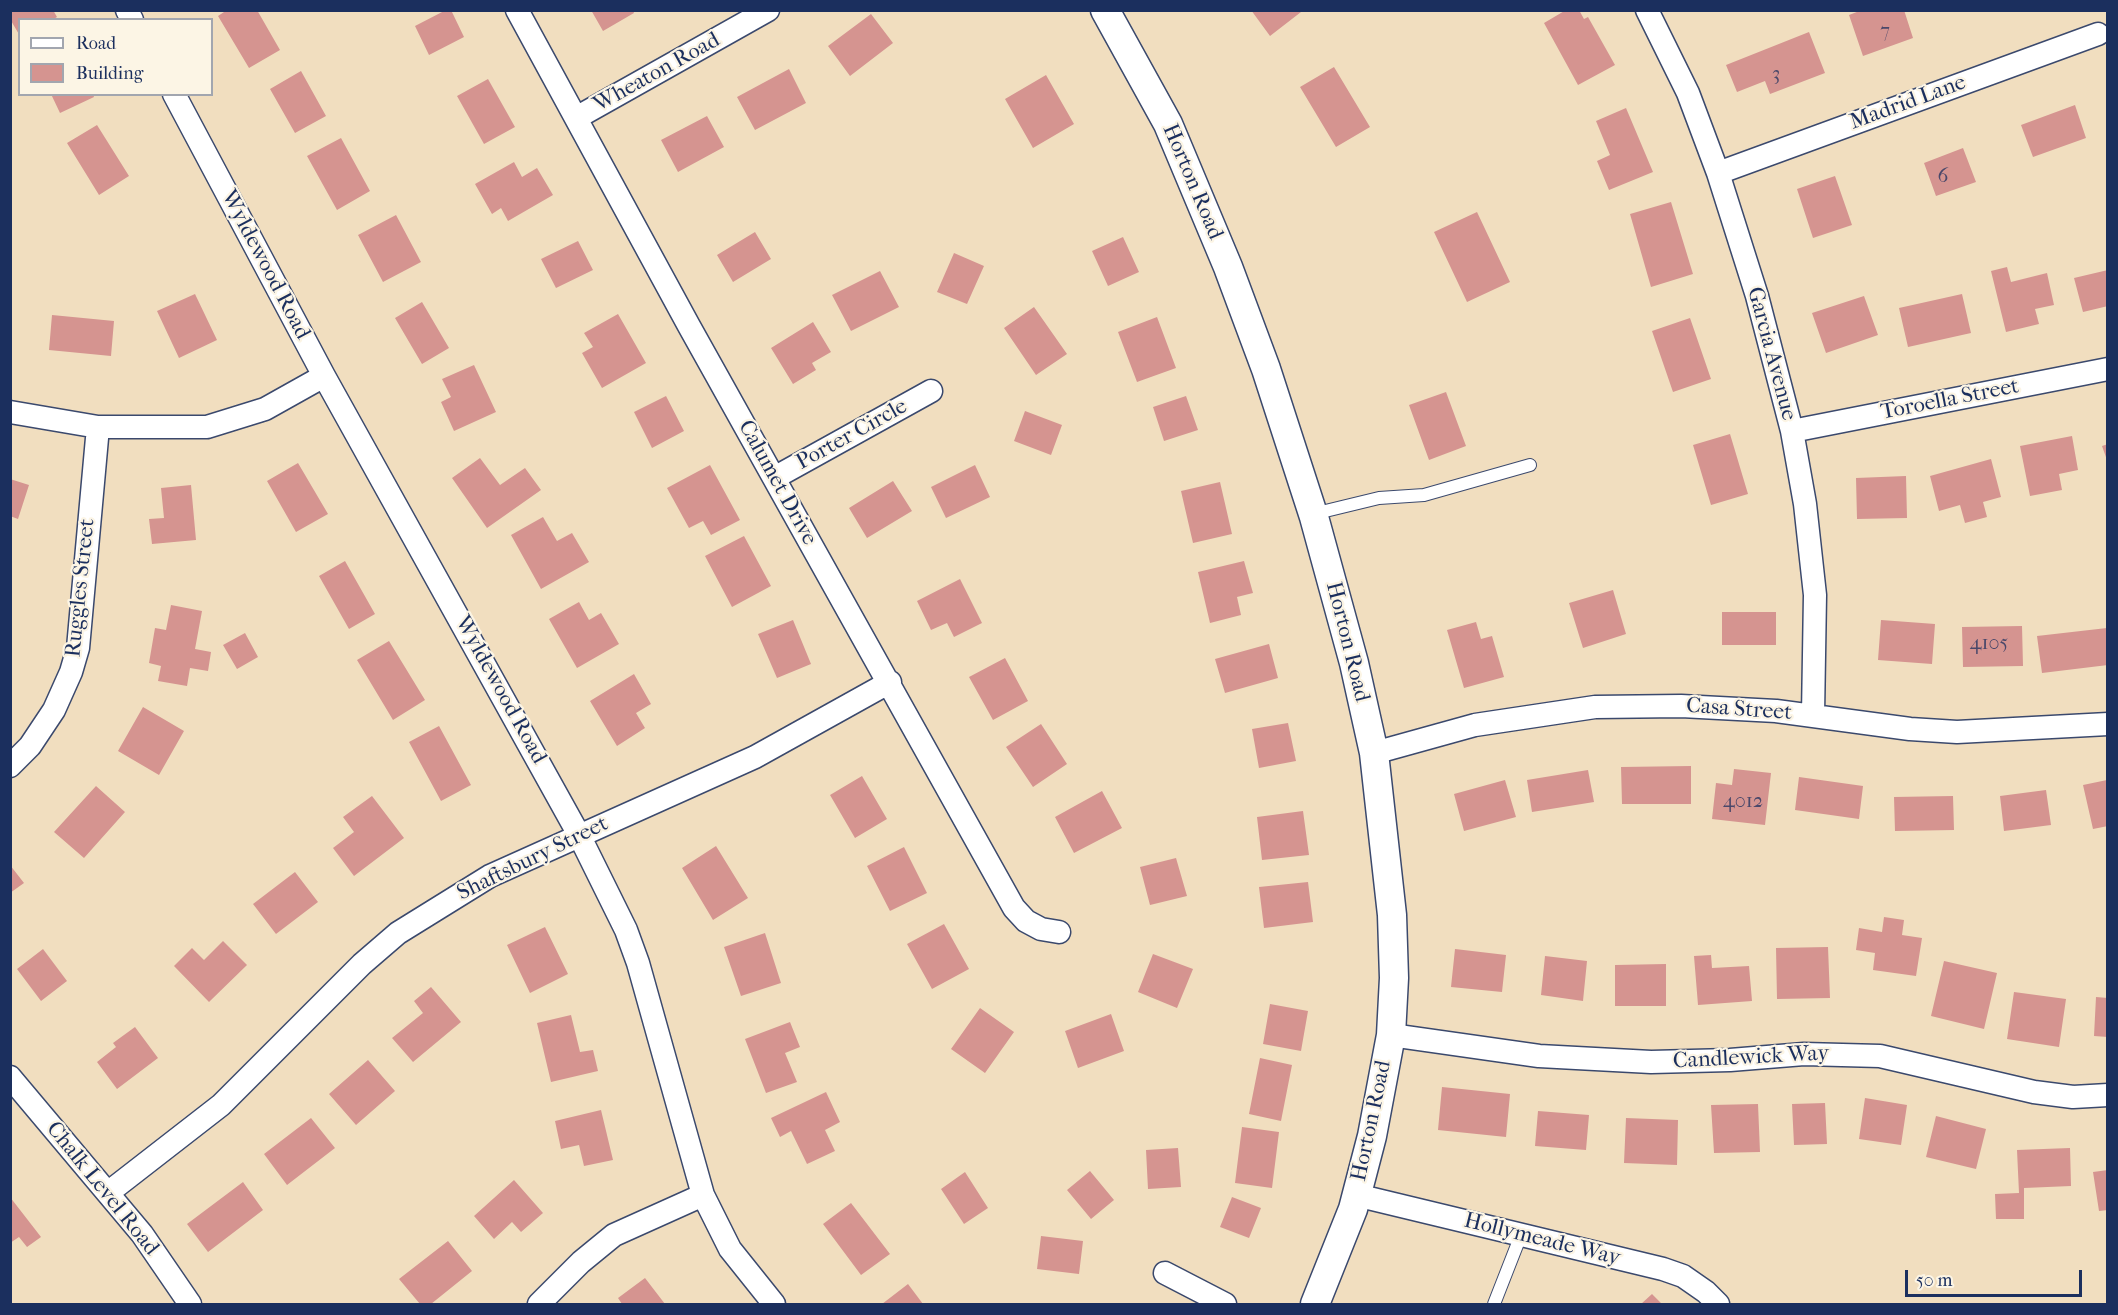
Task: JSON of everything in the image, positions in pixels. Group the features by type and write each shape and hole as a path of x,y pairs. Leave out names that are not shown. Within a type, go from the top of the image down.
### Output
{"street":[{"name":"Calumet Drive","path":"518,10 774,478 890,682 1014,908 1026,921 1041,929 1059,932"},
{"name":"Wheaton Road","path":"576,118 768,10"},
{"name":"Horton Road","path":"1105,10 1168,124 1195,184 1266,369 1313,514 1354,663 1374,753 1392,915 1394,978 1391,1035 1372,1136 1356,1195 1334,1262 1315,1305"},
{"name":"Garcia Avenue","path":"1647,10 1688,93 1718,173 1756,296 1792,431 1805,504 1815,595 1813,715"},
{"name":"Madrid Lane","path":"1718,173 2098,34"},
{"name":"Wyldewood Road","path":"175,96 324,376 579,836 626,930 638,963 703,1196 730,1249 774,1305"},
{"name":"Toroella Street","path":"1792,431 2108,369"},
{"path":"10,412 98,427 183,428 216,424 265,409 324,376"},
{"name":"Porter Circle","path":"774,478 931,392"},
{"name":"Ruggles Street","path":"10,766 30,746 54,710 78,648 98,427"},
{"name":"Shaftsbury Street","path":"109,1192 221,1105 362,964 398,933 490,876 755,757 890,682"},
{"name":"Casa Street","path":"1374,753 1475,725 1595,707 1681,706 1813,715 1910,729 1957,732 2108,724"},
{"name":"Candlewick Way","path":"1391,1035 1539,1056 1651,1062 1730,1060 1804,1054 1880,1056 2034,1092 2073,1097 2108,1095"},
{"name":"Chalk Level Road","path":"10,1077 109,1192 142,1234 190,1305"},
{"name":"Hollymeade Way","path":"1356,1195 1663,1269 1683,1276 1706,1292 1718,1305"},
{"path":"539,1305 581,1262 614,1236 703,1196"},
{"path":"1165,1273 1225,1305"}],"lane":[{"path":"1313,514 1379,498 1424,495 1530,465"},
{"path":"1494,1305 1521,1235"}],"building":[{"path":"10,10 53,10 57,17 18,18 18,33 10,19"},
{"path":"227,10 257,10 280,50 249,68 218,16"},
{"path":"446,10 451,10 464,37 429,55 415,26"},
{"path":"591,10 633,10 634,13 603,31"},
{"path":"1251,10 1300,10 1301,12 1270,36"},
{"path":"1566,10 1579,10 1584,19 1588,17 1615,65 1578,85 1544,23"},
{"path":"1862,10 1904,10 1913,38 1863,56 1849,15"},
{"path":"871,14 893,43 850,76 828,46"},
{"path":"1809,32 1825,73 1770,94 1765,81 1737,92 1726,65"},
{"path":"1334,67 1370,127 1336,147 1300,87"},
{"path":"789,69 806,103 755,130 737,97"},
{"path":"301,71 326,116 295,133 270,89"},
{"path":"1046,75 1074,124 1033,148 1005,99"},
{"path":"488,79 515,127 484,144 457,96"},
{"path":"52,96 94,96 94,97 60,113"},
{"path":"2075,105 2086,138 2033,157 2021,125"},
{"path":"1626,108 1653,172 1609,190 1597,161 1610,155 1596,121"},
{"path":"707,116 724,147 678,172 661,140"},
{"path":"97,125 129,176 99,195 67,143"},
{"path":"341,138 370,191 337,210 307,156"},
{"path":"1963,148 1976,182 1936,196 1924,163"},
{"path":"514,162 522,177 537,168 553,195 508,221 501,208 492,214 475,184"},
{"path":"1835,176 1852,225 1813,238 1797,189"},
{"path":"1671,202 1693,274 1651,287 1630,214"},
{"path":"1477,212 1510,282 1467,302 1434,232"},
{"path":"396,215 421,262 383,282 358,235"},
{"path":"755,232 771,259 733,282 717,255"},
{"path":"1123,237 1139,272 1108,286 1092,251"},
{"path":"578,241 593,270 556,288 541,259"},
{"path":"954,253 984,266 967,304 937,292"},
{"path":"2007,267 2011,282 2047,273 2054,305 2035,309 2039,324 2006,332 1991,271"},
{"path":"2108,270 2108,306 2083,312 2074,278"},
{"path":"880,271 899,307 851,331 832,295"},
{"path":"195,294 217,340 179,358 157,311"},
{"path":"1962,294 1971,333 1908,347 1899,308"},
{"path":"1864,296 1878,335 1826,353 1812,313"},
{"path":"422,302 449,348 422,364 395,318"},
{"path":"1034,307 1067,354 1036,375 1004,328"},
{"path":"618,314 646,363 602,388 582,353 593,347 584,333"},
{"path":"52,315 114,321 111,356 49,350"},
{"path":"1157,317 1176,368 1137,382 1118,332"},
{"path":"1690,318 1711,379 1673,392 1652,331"},
{"path":"813,322 831,352 812,363 816,370 793,384 771,348"},
{"path":"474,365 496,412 454,431 441,402 451,397 442,379"},
{"path":"1446,392 1466,446 1429,460 1409,405"},
{"path":"666,396 684,431 652,448 634,412"},
{"path":"1186,396 1198,430 1164,441 1153,407"},
{"path":"1025,411 1062,425 1051,455 1014,441"},
{"path":"1730,434 1748,494 1711,505 1693,445"},
{"path":"2072,436 2078,470 2059,474 2062,490 2030,496 2020,446"},
{"path":"2108,444 2108,460 2107,460 2102,446"},
{"path":"480,458 500,485 525,468 541,490 487,528 452,478"},
{"path":"1991,459 2001,497 1983,502 1987,517 1965,523 1960,505 1939,511 1930,476"},
{"path":"298,463 328,514 296,532 267,481"},
{"path":"710,465 740,520 711,535 703,521 689,528 667,488"},
{"path":"975,465 990,497 946,518 931,487"},
{"path":"1906,476 1907,518 1857,519 1856,478"},
{"path":"10,479 29,485 18,519 10,516"},
{"path":"893,481 912,511 867,538 849,508"},
{"path":"1220,482 1232,534 1193,543 1181,491"},
{"path":"191,485 196,540 152,544 149,519 164,518 161,488"},
{"path":"543,517 557,541 572,533 589,562 541,589 511,535"},
{"path":"744,536 771,586 732,607 705,556"},
{"path":"345,561 375,614 349,629 319,576"},
{"path":"1244,561 1253,593 1237,597 1241,615 1210,623 1198,572"},
{"path":"960,579 982,623 954,637 947,623 931,630 917,601"},
{"path":"1613,590 1626,634 1583,648 1569,603"},
{"path":"579,602 589,620 601,613 619,644 577,668 549,619"},
{"path":"171,605 202,611 195,649 211,652 208,671 190,668 187,686 158,681 161,666 149,663 155,628 166,630"},
{"path":"1722,612 1776,612 1776,645 1722,645"},
{"path":"793,620 811,664 777,678 758,634"},
{"path":"1881,620 1935,624 1932,664 1878,660"},
{"path":"1476,622 1481,639 1492,636 1504,677 1464,688 1447,630"},
{"path":"2022,626 2023,666 1963,667 1962,627"},
{"path":"2107,628 2108,665 2042,673 2037,636"},
{"path":"245,633 258,657 237,669 223,645"},
{"path":"389,641 425,700 393,720 357,660"},
{"path":"1269,644 1278,678 1225,693 1215,659"},
{"path":"1005,658 1028,701 993,720 969,677"},
{"path":"634,674 651,704 636,713 645,728 617,746 590,701"},
{"path":"143,707 184,731 159,775 118,751"},
{"path":"1288,723 1296,761 1259,768 1252,729"},
{"path":"1041,724 1067,764 1033,787 1006,747"},
{"path":"439,726 471,785 441,801 409,742"},
{"path":"1691,766 1691,804 1622,804 1621,767"},
{"path":"1734,769 1771,773 1765,825 1712,819 1716,783 1732,785"},
{"path":"1588,770 1594,802 1532,812 1527,780"},
{"path":"862,776 887,819 855,838 830,795"},
{"path":"1799,777 1863,786 1859,819 1795,810"},
{"path":"1505,780 1516,817 1464,831 1454,794"},
{"path":"2107,780 2108,826 2093,829 2083,785"},
{"path":"96,786 125,812 84,858 54,832"},
{"path":"2046,790 2051,825 2004,831 2000,796"},
{"path":"1102,791 1122,828 1074,853 1055,817"},
{"path":"372,796 404,838 354,876 333,848 354,832 343,817"},
{"path":"1953,796 1954,830 1895,831 1894,797"},
{"path":"1303,811 1309,855 1262,860 1257,817"},
{"path":"716,846 748,898 713,920 682,868"},
{"path":"904,847 927,893 890,911 867,866"},
{"path":"1176,858 1187,896 1150,905 1140,867"},
{"path":"10,865 24,883 10,893"},
{"path":"295,872 318,902 276,934 253,904"},
{"path":"1308,882 1313,922 1264,928 1259,887"},
{"path":"1884,917 1904,920 1902,935 1922,938 1916,976 1873,970 1875,953 1856,950 1859,928 1882,932"},
{"path":"944,924 969,969 932,989 907,944"},
{"path":"545,927 568,974 530,993 507,945"},
{"path":"765,933 781,983 741,996 724,947"},
{"path":"223,941 247,965 209,1002 174,966 192,948 204,960"},
{"path":"1828,947 1830,998 1777,999 1776,948"},
{"path":"43,949 67,981 41,1001 17,969"},
{"path":"1455,949 1506,955 1502,992 1451,987"},
{"path":"1153,954 1193,969 1177,1008 1138,992"},
{"path":"1711,955 1712,968 1749,966 1752,1001 1698,1005 1694,956"},
{"path":"1545,956 1587,961 1583,1001 1541,995"},
{"path":"1944,961 1997,973 1984,1029 1931,1016"},
{"path":"1666,964 1666,1006 1615,1006 1615,965"},
{"path":"431,987 461,1022 413,1062 392,1038 423,1013 414,1001"},
{"path":"2014,992 2066,999 2059,1047 2007,1039"},
{"path":"2096,997 2108,998 2108,1037 2094,1036"},
{"path":"1270,1004 1308,1011 1301,1051 1263,1044"},
{"path":"980,1008 1014,1032 985,1073 951,1049"},
{"path":"1111,1014 1124,1051 1078,1068 1065,1031"},
{"path":"571,1015 580,1052 593,1050 598,1071 551,1082 537,1023"},
{"path":"790,1022 800,1047 785,1053 797,1082 766,1093 745,1039"},
{"path":"135,1027 158,1058 117,1089 97,1062 116,1047 113,1043"},
{"path":"1260,1058 1292,1065 1281,1121 1249,1114"},
{"path":"368,1060 395,1091 356,1125 329,1094"},
{"path":"1442,1087 1510,1094 1506,1137 1438,1130"},
{"path":"826,1092 840,1122 825,1130 835,1151 807,1164 791,1131 780,1137 771,1118"},
{"path":"1865,1098 1907,1105 1901,1145 1859,1139"},
{"path":"1825,1103 1827,1144 1794,1145 1792,1104"},
{"path":"1758,1104 1760,1152 1714,1153 1711,1105"},
{"path":"601,1110 613,1160 584,1166 579,1145 561,1149 555,1121"},
{"path":"1538,1111 1589,1115 1586,1150 1535,1146"},
{"path":"1936,1116 1986,1129 1976,1169 1926,1157"},
{"path":"311,1118 335,1148 287,1185 264,1154"},
{"path":"1626,1118 1678,1120 1677,1165 1624,1163"},
{"path":"1242,1127 1279,1132 1272,1188 1235,1183"},
{"path":"1178,1148 1181,1187 1148,1189 1146,1150"},
{"path":"2070,1148 2071,1186 2024,1188 2024,1219 1996,1219 1995,1194 2019,1193 2017,1150"},
{"path":"2108,1170 2108,1210 2099,1211 2093,1172"},
{"path":"1090,1171 1114,1200 1091,1219 1067,1190"},
{"path":"965,1172 988,1208 964,1224 941,1189"},
{"path":"514,1180 543,1213 521,1232 512,1222 494,1239 474,1216"},
{"path":"243,1182 263,1210 208,1252 187,1224"},
{"path":"10,1197 41,1237 27,1247 19,1237 10,1243"},
{"path":"1232,1197 1261,1208 1249,1238 1220,1227"},
{"path":"851,1203 890,1254 861,1275 823,1224"},
{"path":"1041,1236 1083,1241 1079,1274 1037,1269"},
{"path":"448,1241 472,1271 431,1304 420,1304 399,1279"},
{"path":"645,1278 665,1304 622,1304 618,1298"},
{"path":"908,1284 923,1304 882,1304"},
{"path":"1652,1294 1662,1304 1641,1304"}]}
